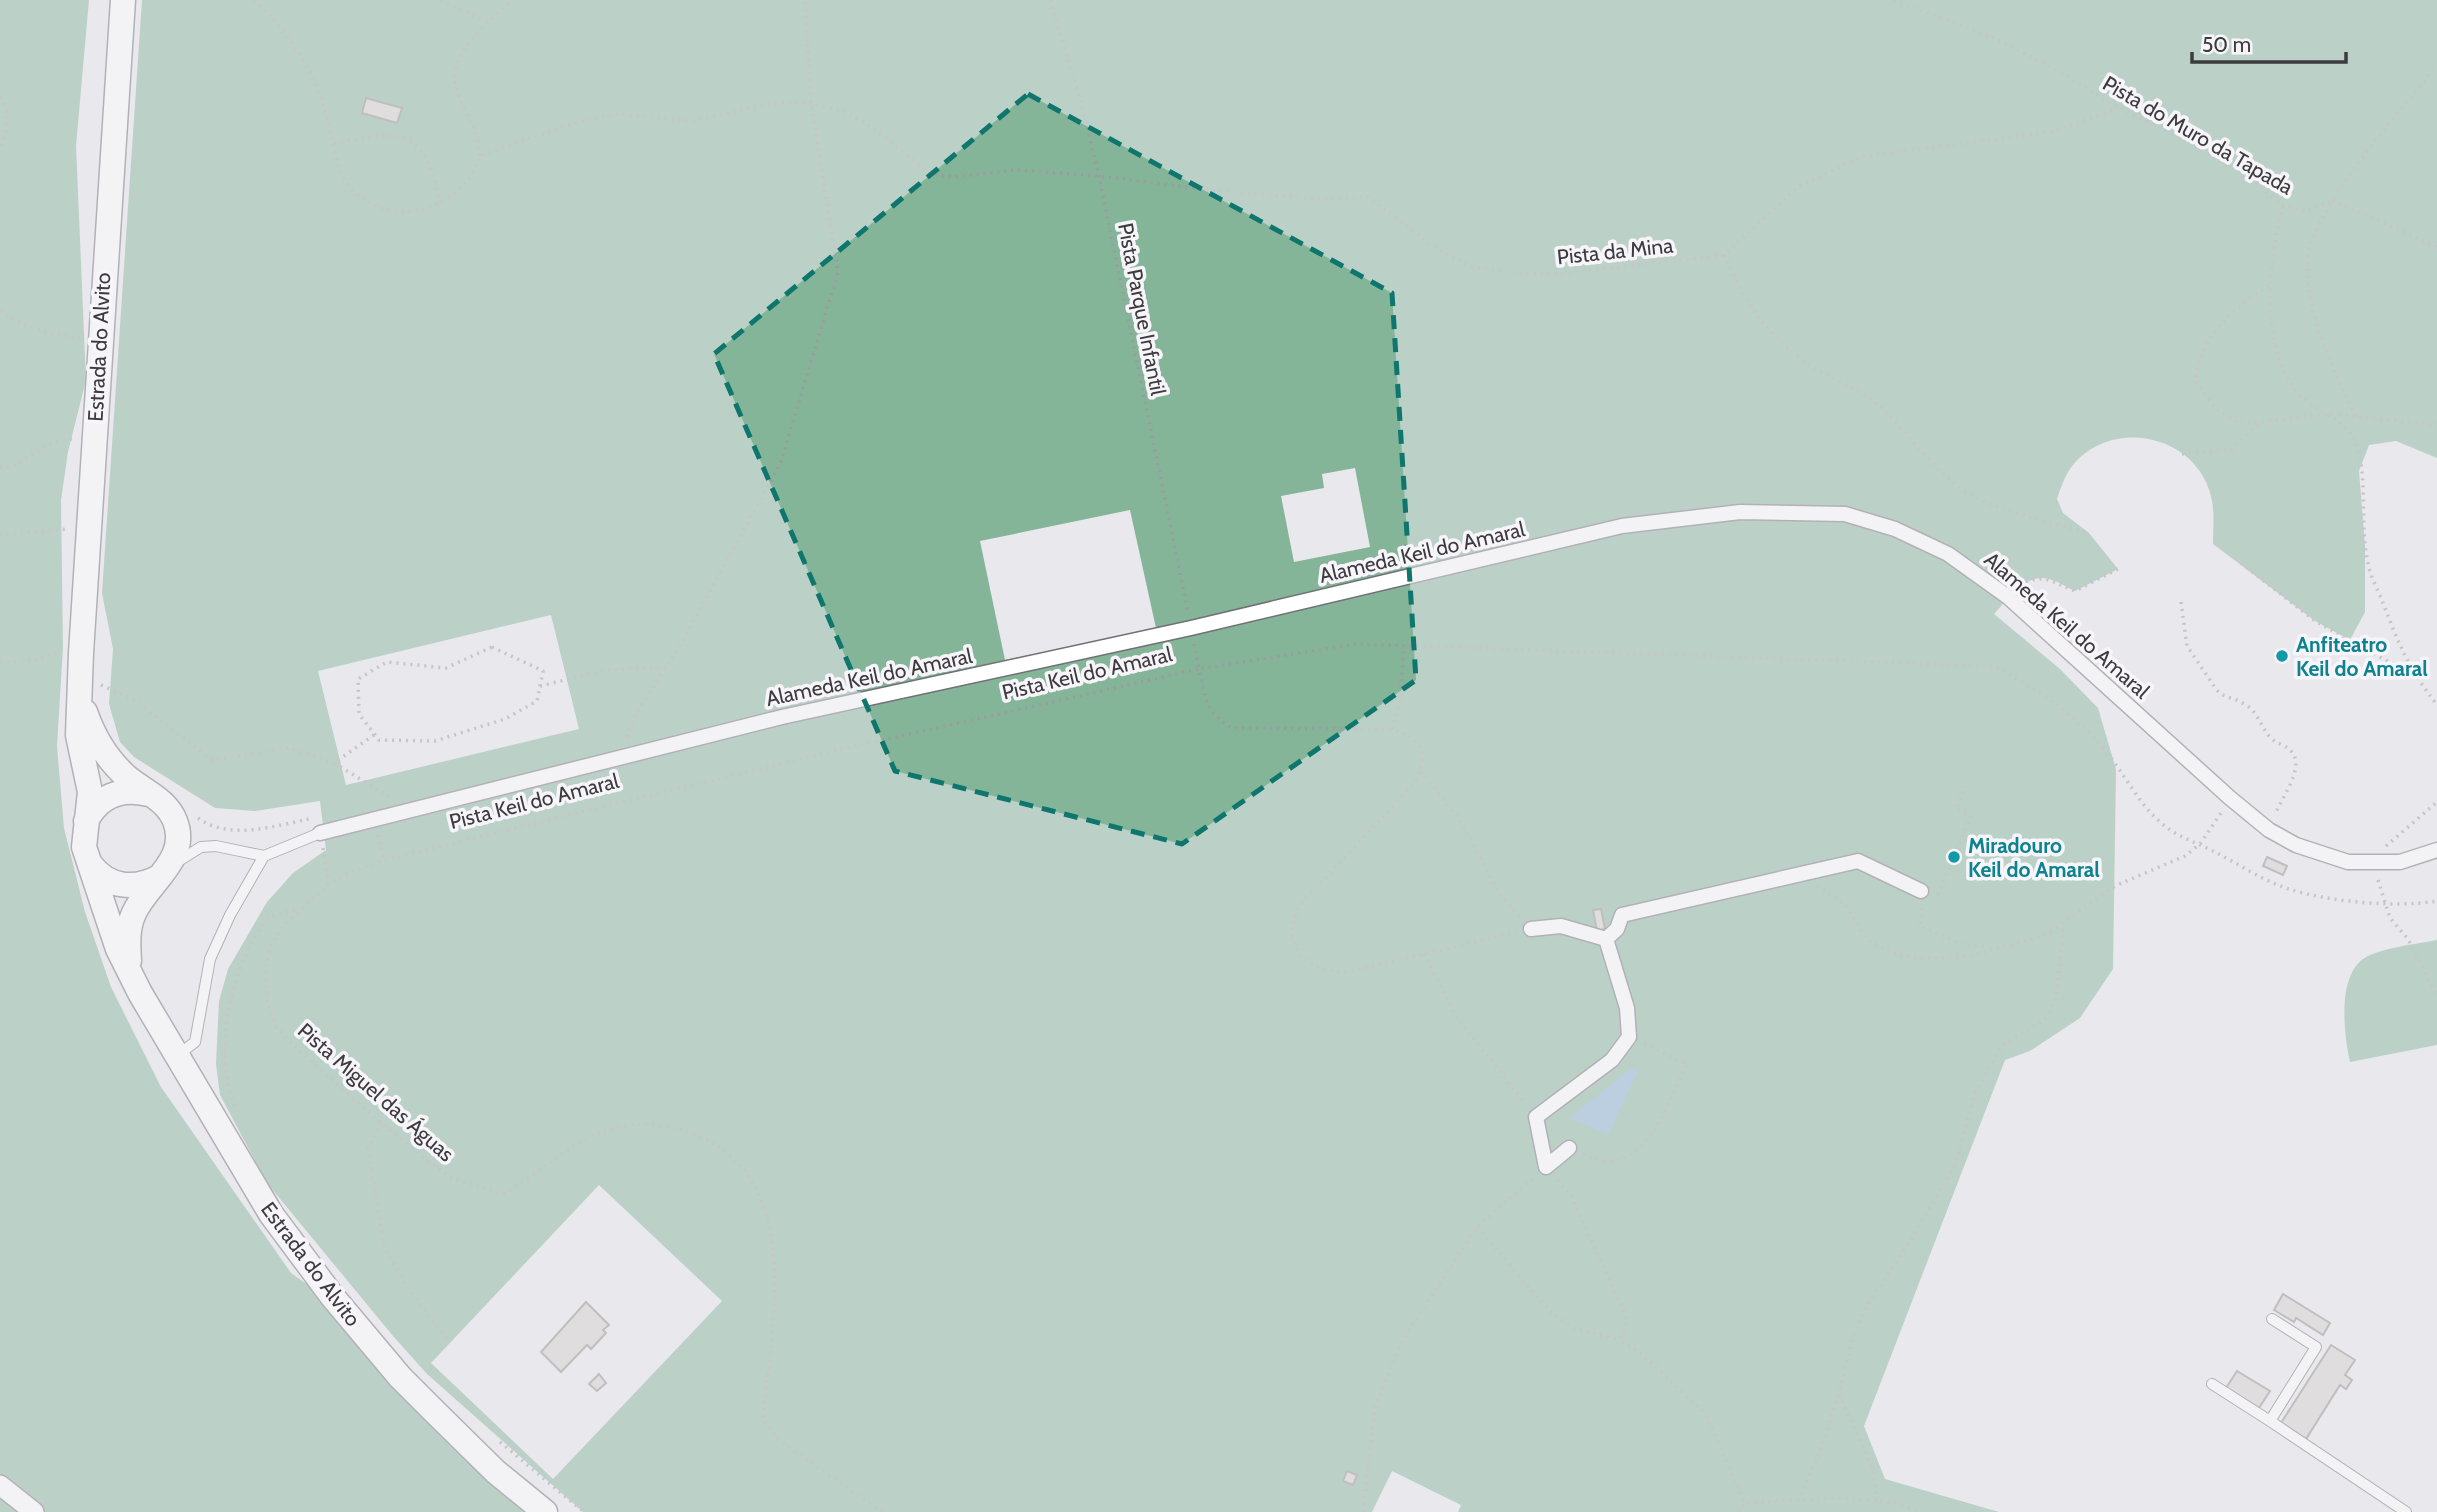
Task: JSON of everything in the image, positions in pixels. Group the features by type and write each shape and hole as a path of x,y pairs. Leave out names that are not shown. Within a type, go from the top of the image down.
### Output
{"street":[{"name":"Estrada do Alvito","path":"123,0 81,653 99,744 126,776 159,800 175,820 178,845 131,922 130,974"},
{"name":"Alameda Keil do Amaral","path":"320,833 620,756 1191,628 1622,526 1740,512 1845,514 1895,528 1948,554 2008,597 2230,798 2269,830 2322,856 2348,862 2400,862 2437,850"},
{"name":"Estrada do Alvito","path":"86,688 78,736 90,792 83,834 87,858 118,949 130,974 271,1214 332,1296 426,1403 496,1472 545,1512"},
{"path":"86,822 100,801 111,795 136,791 148,794"},
{"path":"87,858 94,869 113,883 137,886 163,873"},
{"path":"1606,939 1617,929 1622,915 1858,862 1921,891"},
{"path":"1531,929 1561,926 1606,939"},
{"path":"1569,1148 1546,1167 1536,1117 1612,1060 1629,1038 1627,1008 1606,939"},
{"path":"0,1485 34,1512"}],"lane":[{"path":"163,873 201,847 216,846 264,856 320,833"},
{"path":"176,1056 195,1042 210,959 230,915 264,856"},
{"path":"2270,1421 2316,1347 2272,1319"},
{"path":"2212,1384 2406,1512"}],"path":[{"path":"254,0 275,20 302,56 319,91 340,170 352,190 369,204 392,212 416,211 440,203 461,189 475,170 480,156 478,136 458,95 455,67 460,54 511,0"},
{"path":"442,0 490,23"},
{"path":"620,756 636,713 666,667 780,464 838,272 811,103 805,0"},
{"name":"Pista Parque Infantil","path":"1049,0 1082,102 1099,176 1199,669"},
{"name":"Pista do Muro da Tapada","path":"1894,0 1997,39 2065,75 2119,108 2178,136 2249,178 2283,206 2307,211 2332,201"},
{"path":"2356,416 2325,351 2312,304 2308,254 2332,201 2367,151 2437,65"},
{"path":"0,97 8,108 7,130 0,148"},
{"name":"Pista da Mina","path":"480,156 564,126 615,114 693,121 773,103 811,103 845,112 872,127 930,174 955,177 1016,170 1319,199 1368,197 1437,249 1470,266 1502,272 1557,274 1724,255"},
{"path":"2089,533 2004,510 1951,481 1916,442 1870,399 1780,344 1746,302 1724,255 1799,186 1836,166 1863,156 2052,132 2119,108"},
{"path":"334,144 372,136 393,135 409,139 421,148 430,161 440,203"},
{"path":"2332,201 2437,247"},
{"path":"2283,206 2271,256 2269,286 2278,349 2286,374 2301,396 2331,414 2349,430 2359,450 2368,564 2409,669 2437,705"},
{"path":"2269,286 2222,320 2199,354 2195,380 2216,409 2241,424 2331,414 2437,425"},
{"path":"0,311 17,323 49,334 100,341"},
{"path":"2182,454 2232,449 2261,422"},
{"path":"0,467 12,467 51,443 94,433"},
{"path":"0,535 88,526"},
{"path":"2241,564 2315,621 2400,668 2409,669"},
{"path":"2008,597 2036,578 2056,581 2075,591 2118,569"},
{"path":"2182,602 2187,646 2196,663 2221,695 2245,704 2254,711 2268,736 2292,751 2296,759 2295,774 2283,794 2269,830"},
{"path":"1199,669 1357,644 1993,666 2042,694 2077,721 2103,748 2156,819 2184,839 2200,844 2286,889 2317,896 2382,902 2437,901"},
{"path":"1404,646 1400,704 1392,729 1406,733 1422,750 1421,771 1414,784 1301,904 1291,928 1293,941 1299,954 1312,966 1330,972 1348,972 1531,929 1500,895 1460,820 1421,771"},
{"path":"492,647 543,671 537,701 505,719 435,741 379,740 375,734 359,714 358,679 387,662 446,668 492,647"},
{"path":"0,662 31,661 60,652 81,653"},
{"path":"540,686 607,670 666,667"},
{"name":"Pista Keil do Amaral","path":"384,860 824,751 1199,669 1206,703 1216,719 1232,728 1392,729"},
{"path":"86,688 131,698 212,760 289,748 334,763 410,810"},
{"path":"334,763 375,734"},
{"path":"1942,885 1971,816 1956,809 1966,786"},
{"path":"1811,871 1819,889 1845,904 1866,938 1889,952 1914,958 1968,957 2023,944 2064,924 2106,891 2169,864 2200,844 2230,798"},
{"path":"2437,802 2389,842 2378,863 2378,884 2382,902 2390,918 2408,939 2437,996"},
{"path":"190,811 207,824 237,831 318,818"},
{"path":"373,819 384,860"},
{"name":"Pista Miguel das Águas","path":"384,860 329,883 300,909 272,943 266,963 267,1003 276,1026 293,1045 381,1124 451,1178 503,1195 588,1138 624,1126 643,1122 673,1126 708,1139 747,1174 761,1203 769,1230 776,1271 775,1324 762,1418 778,1440 883,1512"},
{"path":"238,1115 226,1079 224,1046 227,1019 239,972 256,932 274,916 300,909"},
{"path":"1798,1500 1819,1454 1839,1393 1854,1334 1869,1302 1909,1243 1955,1165 1975,1093 2002,1046 2046,1018 2056,997 2064,924"},
{"path":"1920,926 1960,943 1998,948"},
{"path":"1424,954 1457,1018 1536,1117"},
{"path":"1569,1148 1590,1158 1610,1160 1627,1157 1643,1147 1652,1135 1687,1064 1629,1038"},
{"path":"381,1124 368,1148 384,1247 410,1291 450,1343"},
{"path":"1363,1512 1372,1428 1382,1385 1404,1338 1477,1227 1546,1167 1571,1196 1628,1321 1620,1340"},
{"path":"1477,1227 1552,1313 1574,1328 1620,1340 1640,1353 1705,1413 1745,1503"},
{"path":"1839,1393 1871,1467 1877,1501"},
{"path":"495,1438 584,1512"},
{"path":"1738,1512 1745,1503 1798,1500 1877,1501 1921,1512"}],"highlighted area":[{"path":"1028,94 1392,293 1416,680 1182,844 895,771 714,354"}],"green space":[{"path":"0,0 89,0 76,146 86,380 68,452 61,500 63,648 57,746 64,828 85,912 111,987 161,1087 291,1273 312,1288 433,1428 465,1460 529,1512 0,1512"},
{"path":"142,0 2437,0 2437,458 2396,441 2369,445 2359,471 2365,546 2365,612 2350,640 2315,621 2213,544 2211,496 2202,475 2189,459 2171,447 2151,440 2130,438 2109,441 2090,450 2070,469 2057,499 2063,513 2089,533 2118,569 2075,591 2049,579 2032,580 2017,589 1994,614 2060,669 2098,708 2116,769 2113,969 2080,1018 2030,1051 2005,1060 1864,1426 1885,1479 1999,1512 1458,1512 1461,1505 1392,1471 1372,1512 583,1512 427,1374 393,1336 267,1183 220,1095 216,1064 219,1001 228,969 267,902 293,873 326,850 320,801 255,811 215,808 134,757 120,742 109,704 113,649 102,593","holes":["1355,468 1370,547 1294,562 1281,496 1324,488 1322,474","1130,510 1156,628 1005,660 980,541","551,615 579,729 346,785 318,671","599,1185 722,1301 553,1479 431,1363"]},
{"path":"2437,940 2437,1045 2350,1062 2344,1007 2349,979 2355,968 2363,959 2378,952"}],"water":[{"path":"1631,1068 1638,1071 1608,1135 1570,1118"}],"building":[{"path":"366,98 402,108 397,123 362,113"},
{"path":"2267,857 2287,866 2283,875 2263,866"},
{"path":"1601,909 1605,929 1597,931 1593,910"},
{"path":"2283,1294 2330,1323 2323,1335 2296,1318 2294,1322 2274,1310"},
{"path":"586,1302 609,1325 603,1330 606,1333 591,1349 587,1345 561,1372 541,1352"},
{"path":"2331,1345 2355,1360 2345,1375 2352,1380 2346,1389 2340,1385 2306,1439 2281,1423"},
{"path":"2237,1371 2270,1391 2259,1408 2226,1388"},
{"path":"599,1374 606,1383 597,1391 589,1384"},
{"path":"1347,1471 1357,1475 1353,1485 1343,1481"}],"place":[{"name":"Anfiteatro Keil do Amaral","path":"2282,656"},
{"name":"Miradouro Keil do Amaral","path":"1954,857"}]}
